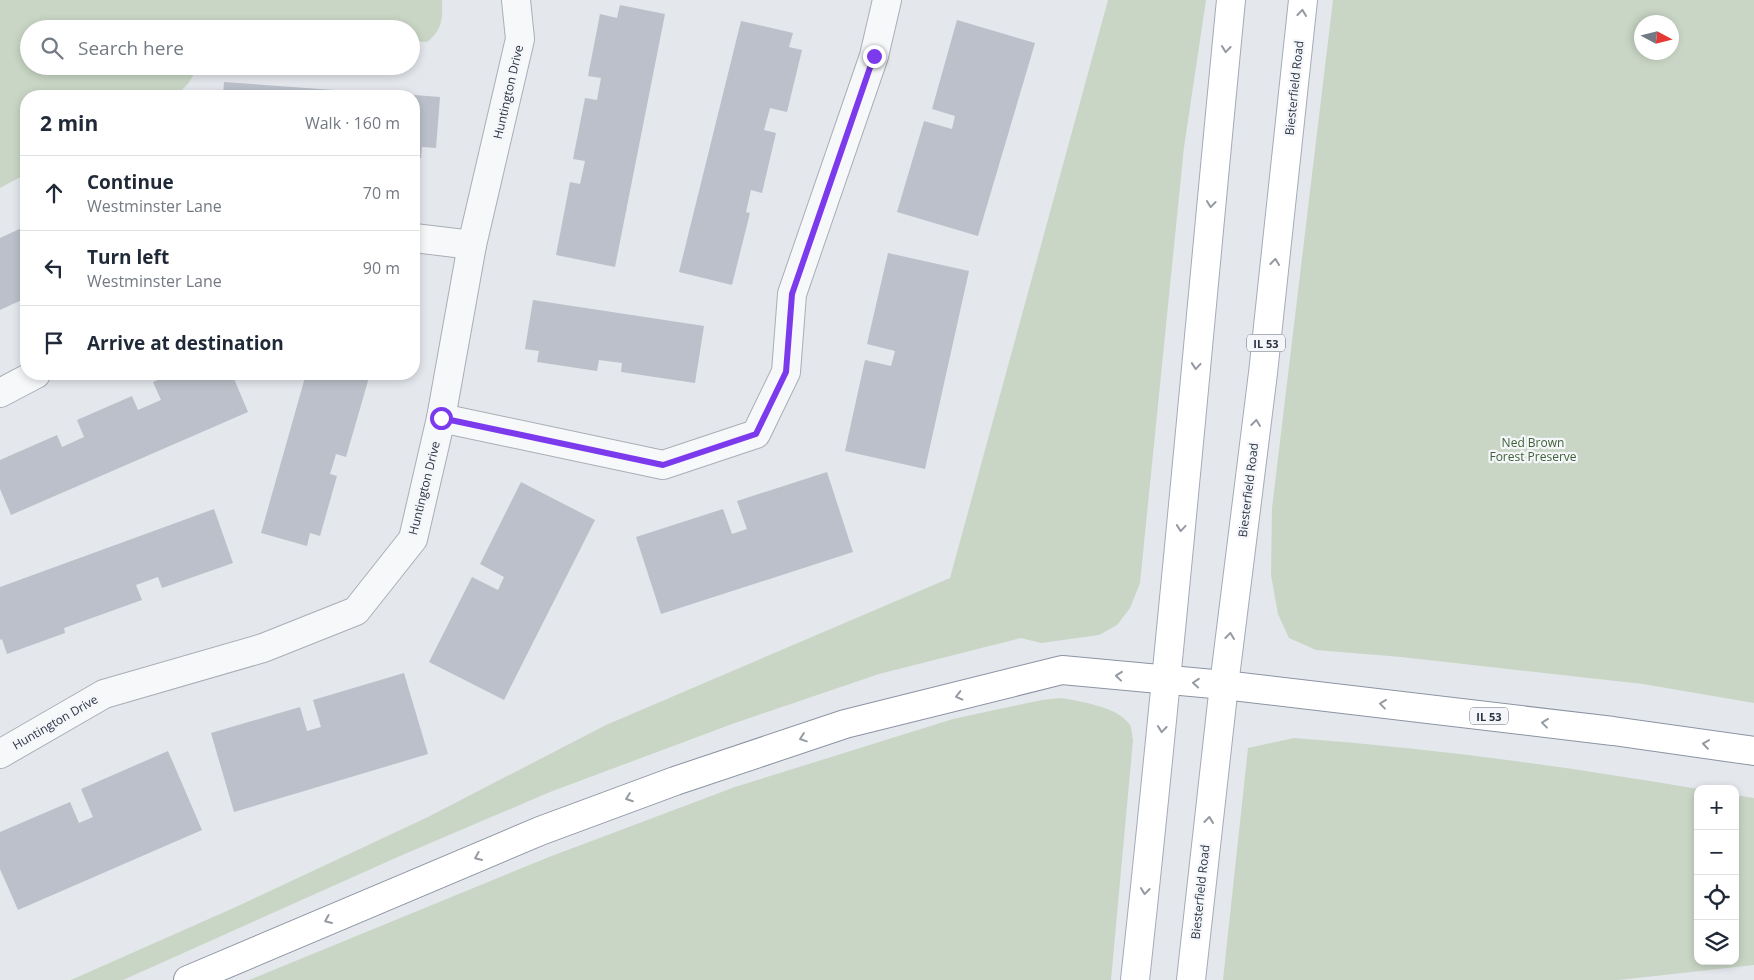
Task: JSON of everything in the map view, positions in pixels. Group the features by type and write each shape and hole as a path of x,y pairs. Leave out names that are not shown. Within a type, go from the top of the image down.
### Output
{"main road":[{"path":"1135,980 1167,680 1208,228 1231,0"},
{"name":"Biesterfield Road","path":"1191,980 1224,685 1262,383 1303,0"},
{"path":"188,980 540,832 675,781 845,724 1062,670 1224,685"},
{"name":"IL 53","path":"1224,685 1604,730 1754,751"}],"street":[{"name":"Huntington Drive","path":"0,754 104,694 263,648 356,611 413,539 441,418 472,245 520,38 516,0"},
{"path":"441,418 663,465 756,434 786,372 792,294 874,56 887,0"},
{"path":"420,239 472,245"},
{"path":"0,393 25,380"}],"green space":[{"path":"0,0 442,0 439,28 427,42 420,42 420,20 20,20 20,75 193,75 182,90 20,90 20,177 0,188"},
{"path":"1108,0 1206,0 1184,147 1140,583 1130,608 1117,625 1099,635 1041,643 1021,638 879,674 732,724 550,792 400,856 123,980 71,980 238,906 428,817 606,725 950,578"},
{"name":"Ned Brown Forest Preserve","path":"1333,0 1754,0 1754,703 1643,684 1401,657 1316,650 1289,638 1278,614 1271,575 1272,508"},
{"path":"1061,698 1108,709 1125,719 1132,730 1133,740 1111,980 249,980 549,857 735,787 953,719 1042,700"},
{"path":"1294,738 1396,747 1598,773 1694,788 1694,965 1739,965 1739,796 1754,798 1754,965 1619,980 1223,980 1248,748"}],"building":[{"path":"620,5 665,14 615,267 556,255 570,182 580,184 585,161 573,159 585,98 597,100 601,78 588,76 600,14 617,18"},
{"path":"957,20 1035,43 978,236 897,212 924,121 952,129 955,116 932,109"},
{"path":"741,21 793,33 789,47 802,50 787,112 770,108 764,130 776,133 762,193 751,190 746,212 750,213 732,285 679,272"},
{"path":"224,82 335,90 223,90"},
{"path":"420,95 440,97 436,148 422,147 421,158"},
{"path":"20,229 20,301 0,310 0,238"},
{"path":"888,253 969,271 925,469 845,451 865,360 891,366 895,351 867,344"},
{"path":"533,300 704,326 695,383 621,372 622,363 599,360 597,371 537,362 539,351 525,349"},
{"path":"158,380 235,380 248,412 11,515 0,489 0,460 57,435 62,447 84,437 77,420 132,396 138,410 161,400 153,382"},
{"path":"304,380 368,380 346,457 336,454 330,474 337,476 320,536 310,533 307,546 261,533"},
{"path":"827,472 853,552 661,614 636,537 723,509 732,534 747,529 737,501"},
{"path":"521,482 595,520 504,700 429,662 472,577 498,590 504,577 480,564"},
{"path":"214,509 233,563 162,588 158,577 136,585 142,600 64,628 65,633 7,654 2,639 0,640 0,587"},
{"path":"404,673 428,754 234,812 211,733 300,707 307,731 321,727 313,700"},
{"path":"168,751 202,830 18,910 0,869 0,832 70,802 79,823 93,817 81,789"}],"route":[{"path":"441,418 663,465 756,434 786,372 792,294 874,56"}]}
